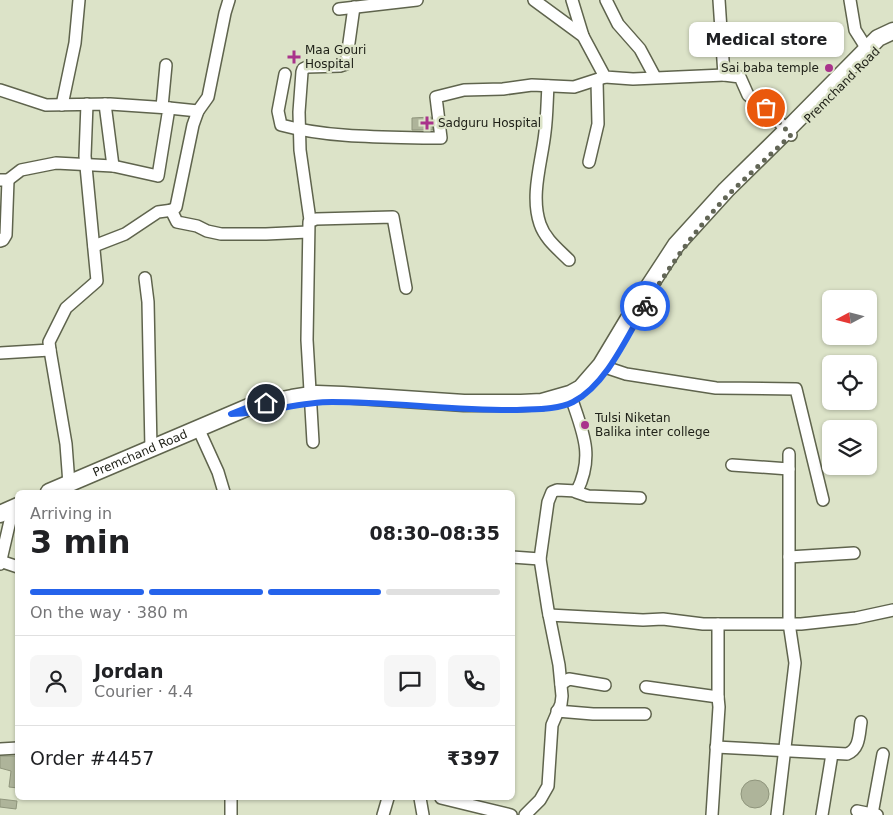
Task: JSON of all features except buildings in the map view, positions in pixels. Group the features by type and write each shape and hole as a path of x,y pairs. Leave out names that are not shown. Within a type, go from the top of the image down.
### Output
{"highway":[{"name":"Premchand Road","path":"54,490 231,414 259,404 343,395 464,403 521,403 572,398 594,386 608,368 658,286 691,240 729,195 878,38 893,33"},
{"name":"Premchand Road","path":"572,398 601,365 676,245 726,190 789,133 893,33"}],"street":[{"path":"62,105 75,43 79,0"},
{"path":"94,246 125,234 158,212 176,207 193,125 198,111 208,97 225,13 230,0"},
{"path":"339,9 357,5 415,0"},
{"path":"534,0 582,36"},
{"path":"572,0 582,36 601,79 598,124 589,162"},
{"path":"719,0 724,75"},
{"path":"850,0 855,30 867,49"},
{"path":"609,1 618,24 645,57 654,77"},
{"path":"313,442 307,340 309,226 300,150 299,112 303,69 310,66 340,66 346,64 357,5"},
{"path":"0,241 6,235 4,180 21,170 56,163 113,166 158,176 165,108 166,65"},
{"path":"285,74 278,110 281,125 300,130 373,136 441,138 436,97 464,90 503,89 532,85 574,87 601,79 724,75 740,77 748,95 766,108 789,133"},
{"path":"548,86 545,131 538,180 538,213 544,232 568,260"},
{"path":"0,90 46,105 105,104 198,111"},
{"path":"69,484 66,444 49,342 66,308 96,281 85,144 87,104"},
{"path":"105,104 113,166"},
{"path":"170,210 177,222 221,234 266,234 309,226 393,217 406,288"},
{"path":"145,278 148,302 151,449"},
{"path":"0,353 50,350"},
{"path":"608,368 626,374 716,388 796,389 823,500"},
{"path":"572,398 587,452 586,465 576,492"},
{"path":"198,428 218,472 223,490"},
{"path":"777,815 795,663 789,623 789,454"},
{"path":"732,465 789,469"},
{"path":"525,815 540,800 548,786 553,719 562,700 540,559 548,502 552,492 556,490 576,492 583,496 640,498"},
{"path":"10,509 0,562 15,566"},
{"path":"789,557 854,553"},
{"path":"515,557 540,559"},
{"path":"549,615 643,620 663,619 703,624 801,624 856,618 893,610"},
{"path":"712,815 719,707 718,624"},
{"path":"561,684 569,679 606,684"},
{"path":"646,688 718,697"},
{"path":"557,711 593,714 645,714"},
{"path":"716,747 832,754 852,752 858,742 861,722"},
{"path":"0,749 15,748"},
{"path":"822,815 832,754"},
{"path":"857,811 875,814 883,754"},
{"path":"231,800 231,815"},
{"path":"383,815 387,800"},
{"path":"420,800 423,815"},
{"path":"449,800 511,815"}],"way so far":[{"path":"645,306 674,261 718,207 791,135 766,108"}],"place":[{"name":"Maa Gouri Hospital","path":"294,57"},
{"name":"Sai baba temple","path":"829,68"},
{"name":"Medical store","path":"766,108"},
{"name":"Sadguru Hospital","path":"427,123"},
{"name":"Tulsi Niketan Balika inter college","path":"585,425"}],"route":[{"path":"266,403 251,406 231,414 254,414 293,406 331,402 504,410 563,406 573,402 594,386 608,368 645,306"}]}
